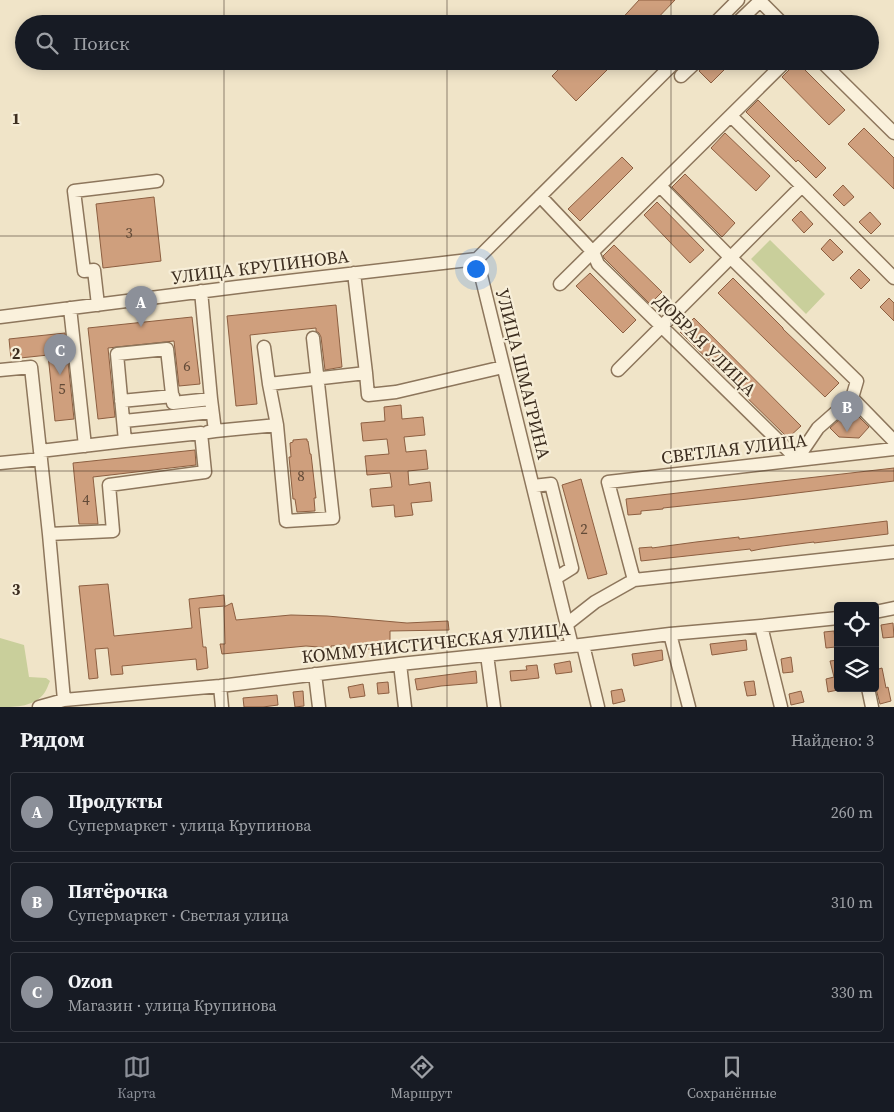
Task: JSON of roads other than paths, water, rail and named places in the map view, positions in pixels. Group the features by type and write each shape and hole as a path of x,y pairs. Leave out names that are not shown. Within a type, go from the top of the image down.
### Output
{"street":[{"path":"723,15 738,0"},
{"path":"745,15 759,0 774,15"},
{"path":"477,259 667,70"},
{"path":"681,76 687,70"},
{"path":"560,284 777,70"},
{"path":"830,70 894,133"},
{"path":"731,116 894,278"},
{"path":"98,305 94,270 84,271 74,191 156,181"},
{"path":"660,186 857,381 852,398 818,428 797,459"},
{"path":"618,370 802,186"},
{"name":"ДОБРАЯ УЛИЦА","path":"540,196 593,252 598,264 797,459"},
{"name":"УЛИЦА КРУПИНОВА","path":"0,317 477,259"},
{"name":"УЛИЦА ШМАГРИНА","path":"477,259 567,624 578,645 598,707"},
{"path":"354,273 368,396 396,392 503,367"},
{"path":"202,291 215,431"},
{"path":"70,308 85,446"},
{"path":"264,347 277,425 286,521 333,518 313,338"},
{"path":"126,441 116,354 167,349 173,403 212,405"},
{"path":"0,370 31,367 64,700"},
{"path":"269,384 366,373"},
{"path":"122,401 173,396"},
{"path":"852,398 894,441"},
{"path":"124,421 212,405"},
{"path":"0,463 85,446 277,425"},
{"path":"49,534 113,531 109,485 205,472 201,433"},
{"name":"СВЕТЛАЯ УЛИЦА","path":"634,580 608,482 894,448"},
{"path":"533,486 551,484 572,568 556,578"},
{"path":"567,624 595,602 634,580 894,552"},
{"path":"879,611 894,608"},
{"name":"КОММУНИСТИЧЕСКАЯ УЛИЦА","path":"39,707 64,700 116,701 400,664 670,634 834,618"},
{"path":"761,626 781,707"},
{"path":"670,634 689,707"},
{"path":"487,655 494,707"},
{"path":"400,664 405,707"},
{"path":"316,674 319,707"},
{"path":"220,686 222,707"},
{"path":"869,692 872,707"}],"place":[{"name":"Продукты","path":"141,327"},
{"name":"Ozon","path":"60,375"},
{"name":"Пятёрочка","path":"847,432"}]}
